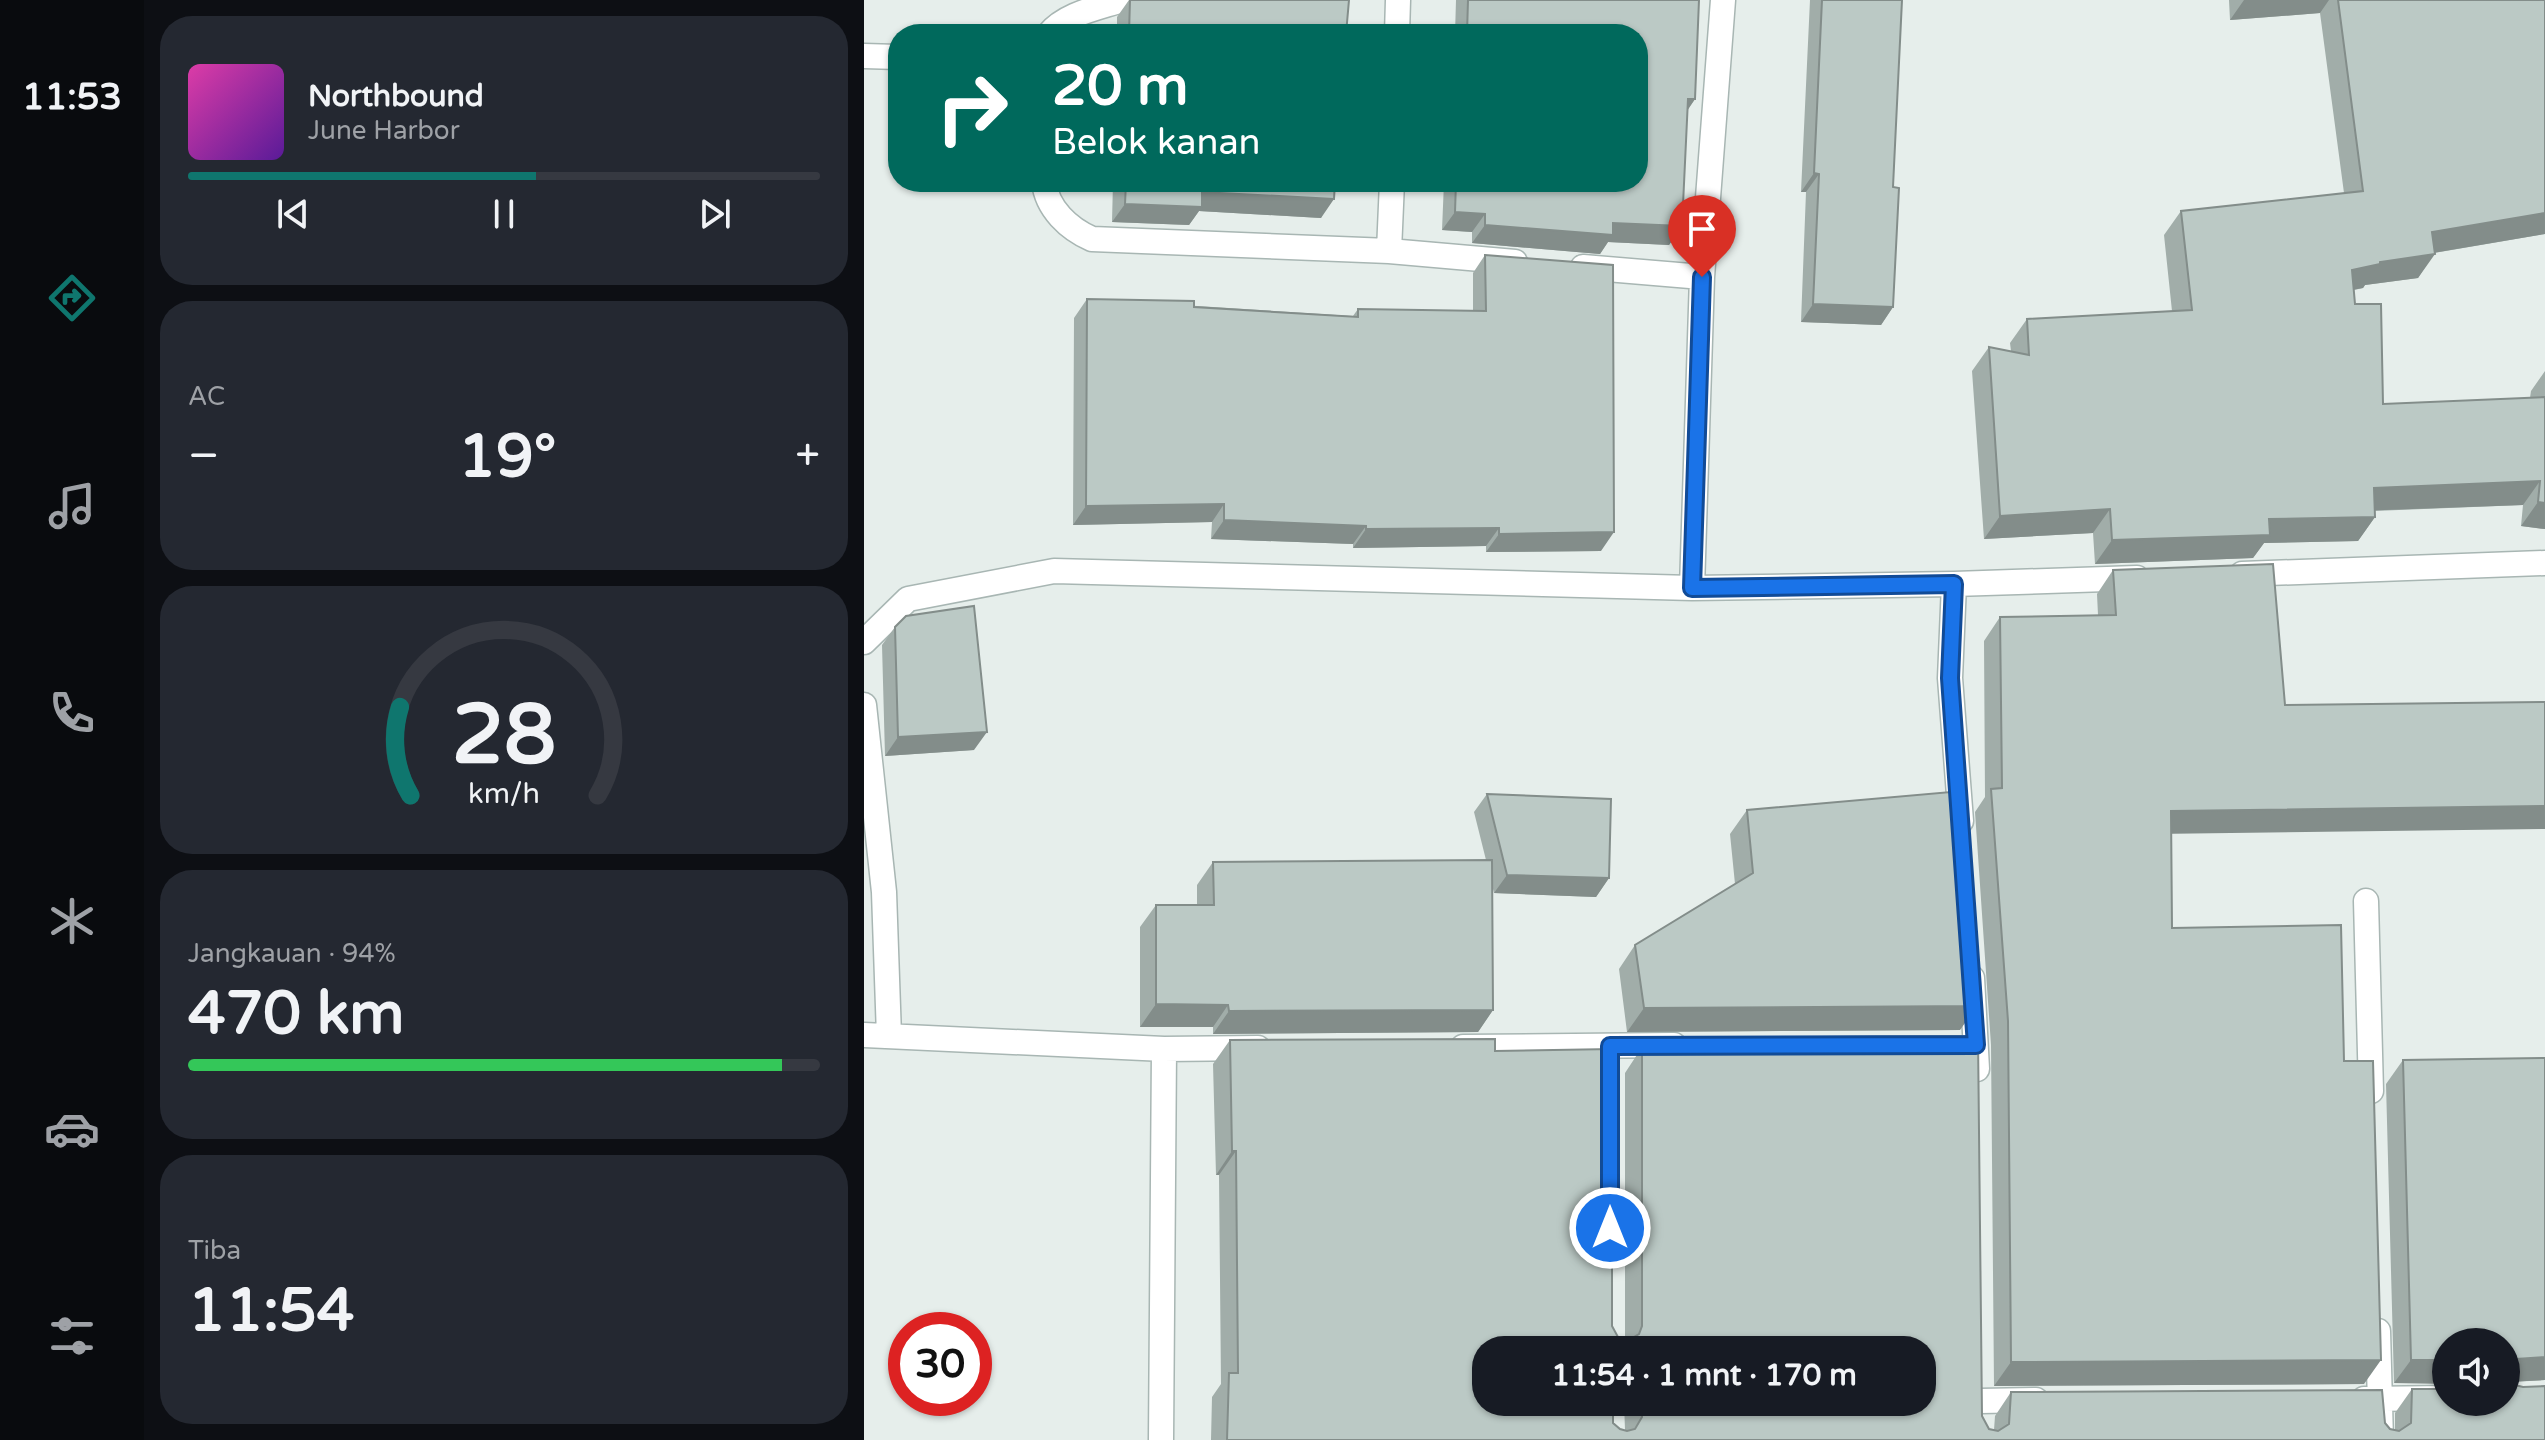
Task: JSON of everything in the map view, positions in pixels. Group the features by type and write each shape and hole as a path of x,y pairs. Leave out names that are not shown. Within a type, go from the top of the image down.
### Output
{"street":[{"path":"1058,24 1122,0"},
{"path":"1397,24 1398,0"},
{"path":"1692,588 1702,277 1723,0"},
{"path":"864,56 888,57"},
{"path":"1048,192 1057,214 1072,231 1092,239 1389,251 1702,277"},
{"path":"1389,251 1392,192"},
{"path":"2226,574 2545,563"},
{"path":"864,642 908,599 1054,571 1692,588 2162,577"},
{"path":"1954,584 1950,678 1963,846"},
{"path":"864,705 884,892 889,1036"},
{"path":"2366,901 2372,1119"},
{"path":"1970,953 1977,1091"},
{"path":"864,1035 1164,1049 1276,1048"},
{"path":"1435,1047 1690,1045"},
{"path":"1945,1045 1976,1045"},
{"path":"1610,1046 1610,1076"},
{"path":"1161,1440 1164,1049"},
{"path":"2377,1306 2381,1440"},
{"path":"1980,1427 1980,1393 2060,1400"},
{"path":"2348,1399 2432,1398"}],"building":[{"path":"1130,0 1349,0 1347,24 1129,24"},
{"path":"1468,0 1699,0 1695,99 1688,99 1682,226 1613,223 1613,235 1485,225 1485,214 1455,212 1456,192 1648,192 1648,24 1467,24"},
{"path":"1822,0 1902,0 1893,187 1899,188 1893,307 1813,304 1819,174 1814,173"},
{"path":"2338,0 2545,0 2545,213 2432,232 2435,254 2380,262 2352,270 2355,304 2381,304 2383,404 2545,397 2545,503 2538,502 2540,481 2374,488 2375,517 2269,519 2270,535 2112,540 2110,509 2000,516 1989,347 2029,355 2027,319 2192,310 2181,211 2363,191"},
{"path":"1126,192 1202,192 1202,207 1125,204"},
{"path":"1202,192 1334,192 1334,199"},
{"path":"1485,255 1613,265 1614,532 1499,534 1499,528 1366,529 1366,526 1224,520 1224,504 1086,506 1087,299 1194,301 1194,307 1358,317 1358,309 1486,311"},
{"path":"2273,564 2285,705 2545,702 2545,806 2171,811 2172,928 2341,925 2344,1061 2373,1061 2381,1360 2011,1362 2008,1021 1991,789 2002,788 2000,617 2116,615 2113,570"},
{"path":"974,606 987,732 898,737 895,627 906,616"},
{"path":"1962,791 1977,1006 1644,1008 1635,945 1753,873 1747,810"},
{"path":"1487,794 1611,799 1609,878 1507,875"},
{"path":"1492,860 1493,1010 1229,1011 1228,1005 1156,1004 1156,905 1214,905 1213,862"},
{"path":"1978,1036 1982,1416 1989,1429 1998,1431 2009,1424 2011,1392 2382,1390 2385,1423 2390,1429 2399,1431 2411,1423 2412,1389 2432,1389 2432,1416 2520,1416 2520,1386 2545,1386 2545,1440 1227,1440 1229,1373 1238,1373 1236,1151 1232,1151 1230,1040 1495,1039 1495,1051 1612,1049 1612,1326 1617,1336 1472,1336 1472,1416 1613,1416 1613,1423 1627,1431 1635,1429 1642,1416 1936,1416 1936,1336 1636,1336 1642,1326 1642,1049 1649,1049 1648,1038"},
{"path":"2545,1058 2545,1357 2520,1359 2520,1328 2432,1328 2432,1360 2411,1360 2403,1060"}],"route":[{"path":"1610,1228 1610,1046 1976,1045 1950,678 1954,584 1692,588 1702,277"}]}
